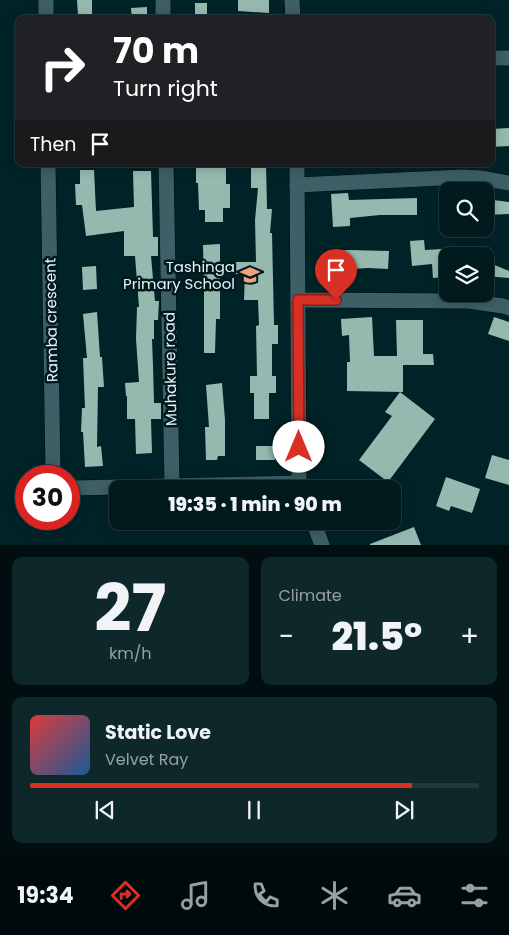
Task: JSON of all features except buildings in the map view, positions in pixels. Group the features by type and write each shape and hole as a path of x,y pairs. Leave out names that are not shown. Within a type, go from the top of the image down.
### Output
{"street":[{"path":"46,0 46,15"},
{"path":"163,0 164,15"},
{"path":"292,0 293,15"},
{"path":"495,58 509,58"},
{"name":"Ramba crescent","path":"48,167 53,465"},
{"name":"Muhakure road","path":"166,167 172,480"},
{"path":"297,167 300,480"},
{"path":"297,185 462,177 509,183"},
{"path":"298,300 468,301 509,308"},
{"path":"80,488 109,487"},
{"path":"316,530 322,545"}],"place":[{"name":"Tashinga Primary School","path":"250,275"}],"route":[{"path":"299,447 298,300 336,300"}]}
